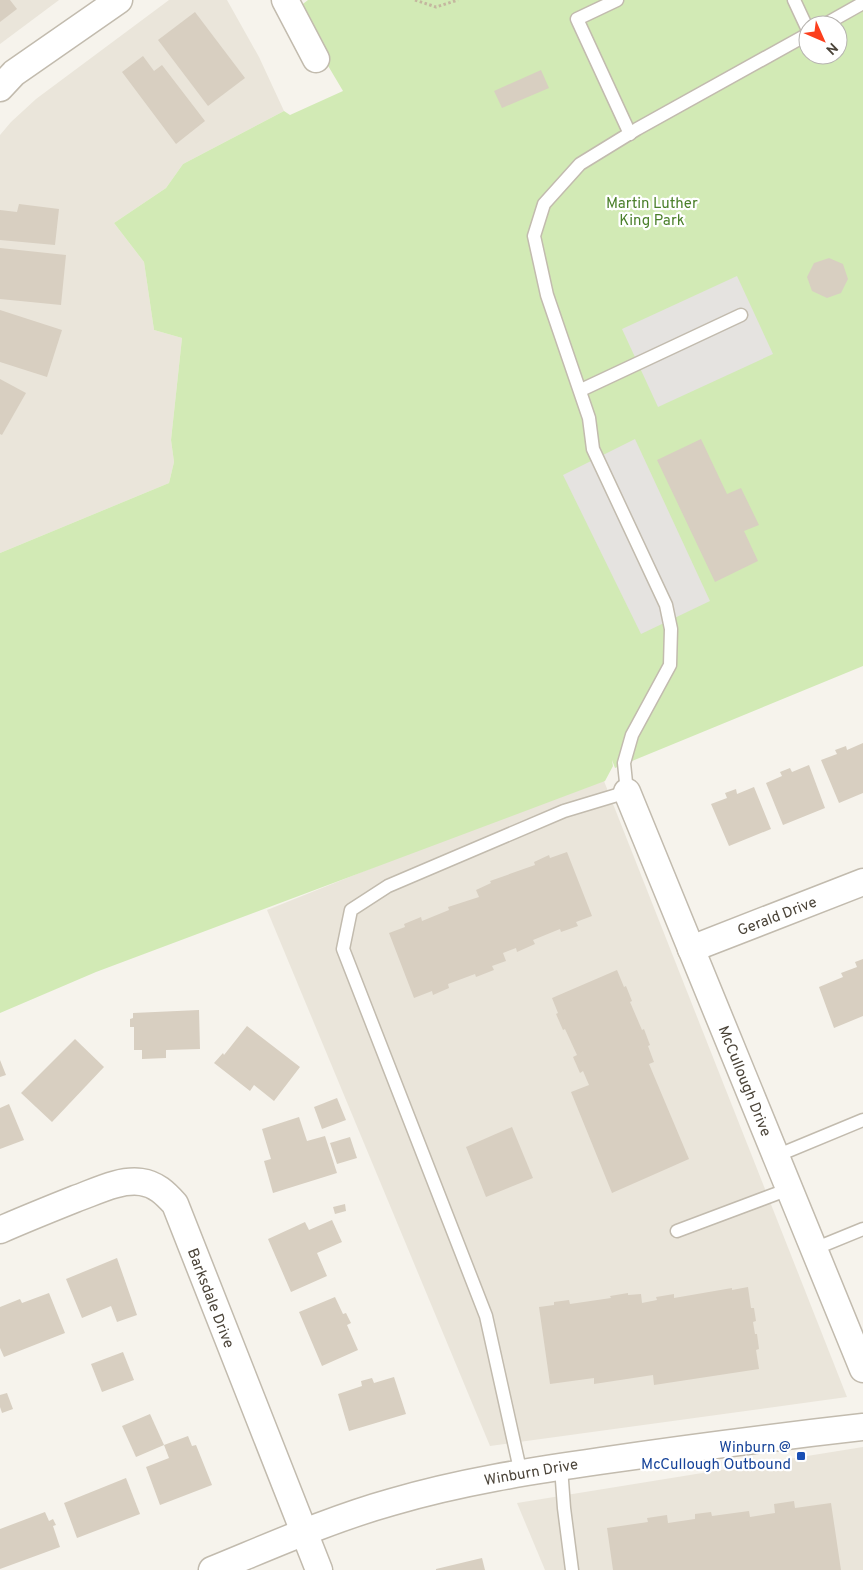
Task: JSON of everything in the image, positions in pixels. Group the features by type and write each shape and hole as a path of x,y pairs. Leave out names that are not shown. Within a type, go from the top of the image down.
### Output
{"street":[{"path":"0,88 14,73 119,0"},
{"path":"285,0 316,59"},
{"name":"McCullough Drive","path":"627,792 863,1369"},
{"name":"Gerald Drive","path":"691,949 863,882"},
{"name":"Barksdale Drive","path":"0,1230 102,1189 125,1182 147,1183 165,1192 174,1204 319,1570"},
{"name":"Winburn Drive","path":"212,1570 303,1533 391,1502 455,1485 561,1466 701,1446 863,1427"}],"lane":[{"path":"617,0 577,19 630,134"},
{"path":"794,0 801,15"},
{"path":"842,15 863,3"},
{"path":"522,1474 486,1316 343,949 351,910 388,886 564,811 627,792 624,763 632,735 670,665 671,629 666,604 593,449 589,418 547,295 534,236 544,204 580,164 798,38"},
{"path":"581,390 741,315"},
{"path":"776,1156 863,1120"},
{"path":"677,1231 789,1189"},
{"path":"814,1249 863,1229"},
{"path":"561,1466 572,1570"}],"path":[{"path":"415,0 436,7 458,0"}],"shaded area":[{"path":"0,0 59,0 0,44"},
{"path":"169,0 227,0 259,57 284,111 183,164 166,188 114,223 144,262 154,330 182,338 171,440 174,462 169,483 0,553 0,135 36,99"},
{"path":"737,276 773,354 658,407 622,329"},
{"path":"635,439 710,601 641,634 563,475"},
{"path":"602,776 847,1397 490,1446 267,910"},
{"path":"863,1447 863,1570 545,1570 517,1503"}],"green space":[{"name":"Martin Luther King Park","path":"308,0 863,0 863,666 615,768 612,760 613,766 605,781 96,972 0,1013 0,553 169,483 174,462 171,440 182,338 154,330 144,262 114,223 166,188 183,164 284,111 290,115 343,91 295,10"}],"building":[{"path":"0,0 10,0 17,9 0,22"},
{"path":"195,12 245,78 208,106 158,40"},
{"path":"143,56 154,71 162,65 205,121 176,144 122,72"},
{"path":"541,70 549,88 502,108 494,91"},
{"path":"19,204 59,209 55,245 0,240 0,210 17,212"},
{"path":"0,248 66,255 61,305 0,299"},
{"path":"829,258 843,264 848,279 841,293 827,298 812,291 807,277 814,263"},
{"path":"0,310 62,330 47,377 0,362"},
{"path":"0,379 26,393 2,435 0,434"},
{"path":"701,439 727,494 741,488 759,525 744,531 758,561 715,582 657,460"},
{"path":"863,743 863,793 839,803 821,760 837,754 835,750 846,746 847,750"},
{"path":"809,765 825,808 783,825 766,783 782,776 780,772 790,768 792,772"},
{"path":"754,787 771,829 729,846 711,804 727,798 725,793 736,789 737,794"},
{"path":"567,852 592,916 576,922 578,926 561,932 560,929 533,940 535,944 517,952 516,948 503,953 506,961 492,966 494,970 476,977 475,974 448,984 449,988 433,995 432,991 414,998 389,933 405,927 404,924 421,917 422,921 449,910 448,907 479,897 476,890 491,883 490,881 535,865 534,862 549,855 550,858"},
{"path":"863,959 863,1016 834,1028 819,987 843,977 841,973 857,967 855,962"},
{"path":"617,970 624,987 626,986 632,1001 630,1002 642,1030 644,1029 654,1062 649,1064 689,1159 612,1193 571,1092 589,1085 583,1071 580,1073 573,1057 577,1055 565,1029 563,1030 552,998"},
{"path":"199,1010 200,1049 166,1050 166,1058 142,1059 142,1050 134,1050 134,1027 130,1027 130,1019 133,1018 133,1013"},
{"path":"247,1026 300,1067 274,1101 254,1085 250,1091 214,1063 223,1053 224,1055"},
{"path":"75,1039 104,1067 52,1122 21,1093"},
{"path":"0,1060 6,1075 0,1077"},
{"path":"337,1098 346,1120 322,1129 314,1107"},
{"path":"9,1104 24,1140 0,1149 0,1108"},
{"path":"299,1117 307,1141 325,1136 337,1173 273,1193 264,1161 271,1159 262,1129"},
{"path":"512,1127 533,1178 486,1197 466,1147"},
{"path":"350,1137 357,1158 337,1164 330,1143"},
{"path":"345,1204 346,1211 335,1214 333,1207"},
{"path":"332,1220 342,1242 317,1253 327,1276 291,1292 268,1239 305,1222 309,1230"},
{"path":"117,1258 137,1315 117,1322 111,1306 82,1318 66,1279"},
{"path":"748,1287 751,1308 754,1308 756,1321 753,1322 759,1349 756,1350 759,1369 654,1385 653,1375 594,1384 594,1378 550,1384 539,1307 554,1305 554,1302 569,1300 570,1304 611,1298 610,1296 628,1293 628,1295 641,1294 642,1303 657,1300 656,1297 674,1294 674,1298"},
{"path":"49,1293 65,1333 4,1357 0,1348 0,1307 20,1299 22,1303"},
{"path":"335,1297 343,1314 346,1313 351,1323 347,1325 358,1350 322,1366 299,1312"},
{"path":"123,1352 134,1380 102,1392 91,1364"},
{"path":"394,1377 406,1414 349,1431 338,1394 362,1386 361,1381 372,1378 374,1383"},
{"path":"7,1393 13,1409 2,1413 0,1395"},
{"path":"150,1414 164,1445 136,1457 122,1426"},
{"path":"188,1436 192,1446 196,1445 212,1485 160,1505 146,1467 169,1458 164,1445"},
{"path":"126,1478 140,1514 77,1538 64,1503"},
{"path":"794,1501 795,1508 831,1503 841,1570 613,1570 607,1528 648,1522 647,1518 667,1515 668,1523 695,1519 695,1514 711,1512 712,1516 749,1511 750,1517 775,1513 774,1504"},
{"path":"45,1512 49,1521 53,1519 56,1525 53,1526 60,1547 0,1569 0,1529"},
{"path":"482,1558 485,1570 436,1570 436,1569"}],"place":[{"name":"Winburn @ McCullough Outbound","path":"801,1456"}]}
